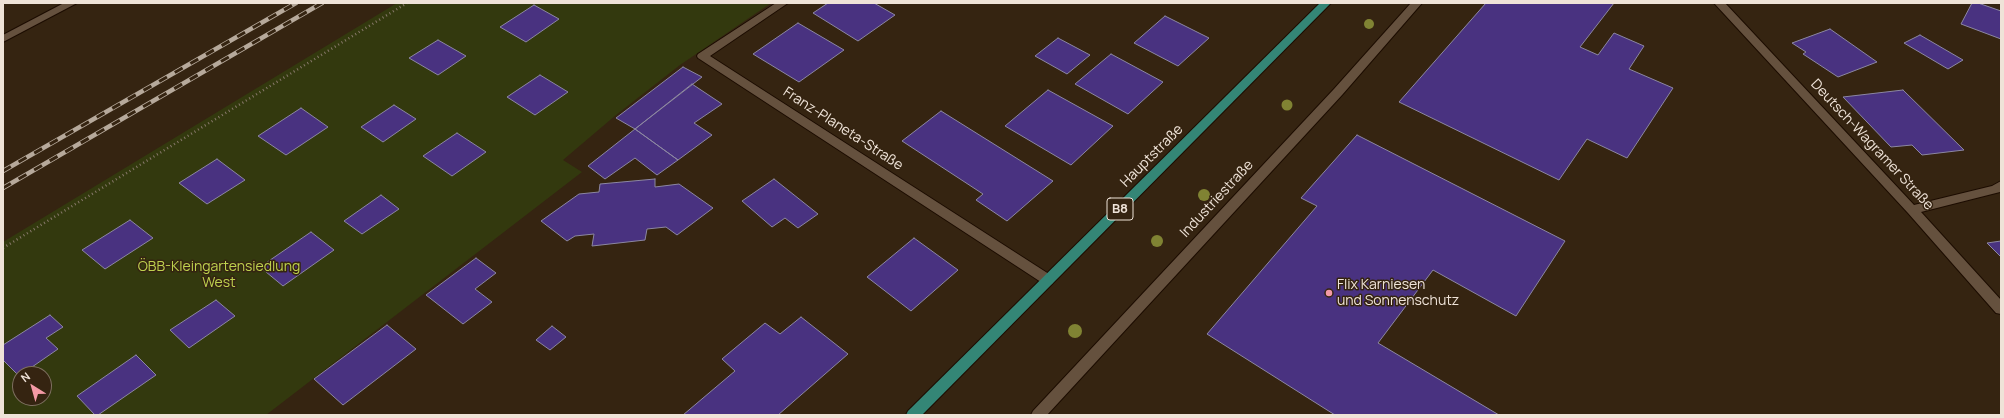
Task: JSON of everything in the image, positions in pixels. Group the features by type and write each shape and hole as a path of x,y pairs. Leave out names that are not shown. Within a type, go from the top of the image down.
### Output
{"main road":[{"name":"Hauptstraße","path":"913,415 1326,3"}],"street":[{"path":"3,39 72,3"},
{"name":"Franz-Planeta-Straße","path":"783,3 702,56 1048,280"},
{"name":"Industriestraße","path":"1038,415 1338,92 1417,3"},
{"name":"Deutsch-Wagramer Straße","path":"1719,3 1912,210 2001,309"},
{"path":"1912,210 1996,188 2001,185"}],"path":[{"path":"3,248 407,3"}],"green space":[{"name":"ÖBB-Kleingartensiedlung West","path":"397,3 771,3 680,65 616,115 563,160 582,172 266,415 3,415 3,242"}],"building":[{"path":"828,3 874,3 895,15 858,41 813,13"},
{"path":"1486,3 1614,3 1580,47 1598,55 1614,33 1644,46 1629,69 1673,88 1627,158 1587,139 1559,180 1399,102"},
{"path":"1972,3 1978,3 2001,11 2001,39 1961,24"},
{"path":"534,5 559,19 526,42 500,27"},
{"path":"1165,16 1209,38 1178,66 1134,43"},
{"path":"798,23 844,50 799,82 753,54"},
{"path":"1830,29 1877,62 1838,77 1803,54 1806,52 1792,43"},
{"path":"1920,35 1963,60 1948,69 1904,43"},
{"path":"1058,38 1090,55 1067,74 1035,56"},
{"path":"438,40 466,56 438,75 409,58"},
{"path":"1111,54 1163,82 1128,114 1075,84"},
{"path":"683,67 702,77 635,129 616,118"},
{"path":"540,75 568,92 535,115 507,97"},
{"path":"692,84 722,104 694,123 712,135 678,160 635,129"},
{"path":"1048,90 1113,126 1071,165 1005,126"},
{"path":"1903,90 1964,150 1922,155 1912,145 1891,147 1843,97"},
{"path":"394,105 416,119 383,142 361,127"},
{"path":"301,108 328,127 286,155 258,136"},
{"path":"941,111 1053,181 1007,221 976,200 983,194 902,141"},
{"path":"635,129 678,160 657,175 635,158 605,179 588,166"},
{"path":"457,133 486,152 452,176 423,156"},
{"name":"Flix Karniesen und Sonnenschutz","path":"1357,135 1565,241 1516,316 1433,270 1378,343 1499,415 1335,415 1207,334 1317,206 1301,198"},
{"path":"217,159 245,180 207,204 179,183"},
{"path":"655,179 655,187 679,184 713,208 677,235 666,227 647,229 645,240 592,246 594,234 575,236 567,241 541,221 579,194 599,192 600,184"},
{"path":"774,179 818,214 798,228 785,218 772,227 742,201"},
{"path":"381,195 399,209 362,234 344,221"},
{"path":"130,220 153,238 105,269 82,250"},
{"path":"311,232 334,250 283,286 260,267"},
{"path":"914,238 958,270 911,311 867,277"},
{"path":"2001,241 2001,257 1987,243"},
{"path":"476,258 496,273 475,289 492,302 463,324 426,295"},
{"path":"216,300 235,316 189,348 170,330"},
{"path":"50,315 63,327 46,338 58,349 33,366 12,366 12,369 3,360 3,345"},
{"path":"801,317 848,354 778,415 683,415 735,371 722,359 765,323 780,334"},
{"path":"387,325 416,349 343,405 314,379"},
{"path":"552,326 566,337 550,350 536,340"},
{"path":"136,355 156,375 98,415 95,415 77,396"}],"railway":[{"path":"3,171 296,3"},
{"path":"3,188 322,3"}],"place":[{"name":"Flix Karniesen und Sonnenschutz","path":"1329,293"}]}
